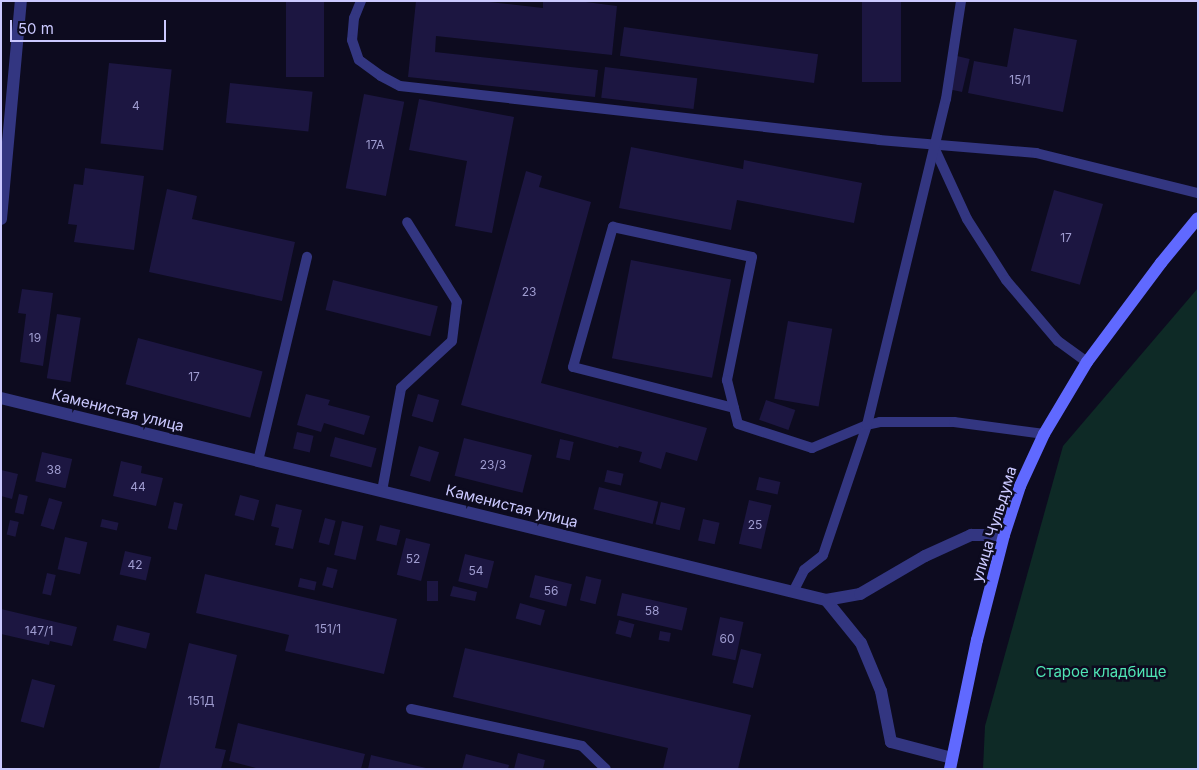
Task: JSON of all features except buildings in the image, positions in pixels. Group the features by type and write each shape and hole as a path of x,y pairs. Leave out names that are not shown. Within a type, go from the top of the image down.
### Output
{"main road":[{"name":"улица Чульдума","path":"951,764 977,640 1004,535 1020,486 1044,434 1087,362 1161,262 1198,218"}],"street":[{"path":"1,218 21,1"},
{"name":"Каменистая улица","path":"1,398 826,600 860,594 925,556 971,535 1004,535"},
{"path":"826,600 861,643 881,691 891,742 951,764"}],"lane":[{"path":"362,1 354,18 352,40 359,60 381,76 400,86 933,145 1036,153 1198,193"},
{"path":"793,592 804,570 823,555 866,425 933,145 946,99 961,1"},
{"path":"933,145 967,219 1006,280 1058,341 1087,362"},
{"path":"382,491 401,388 452,341 457,302 407,222"},
{"path":"734,408 573,367 613,227 752,257 727,380 734,408 738,424 812,448 866,425 880,422 954,422 1044,434"},
{"path":"258,461 307,257"},
{"path":"411,709 582,746 606,769"}],"green space":[{"name":"Старое кладбище","path":"1198,288 1198,769 983,769 985,726 1063,446"}]}
